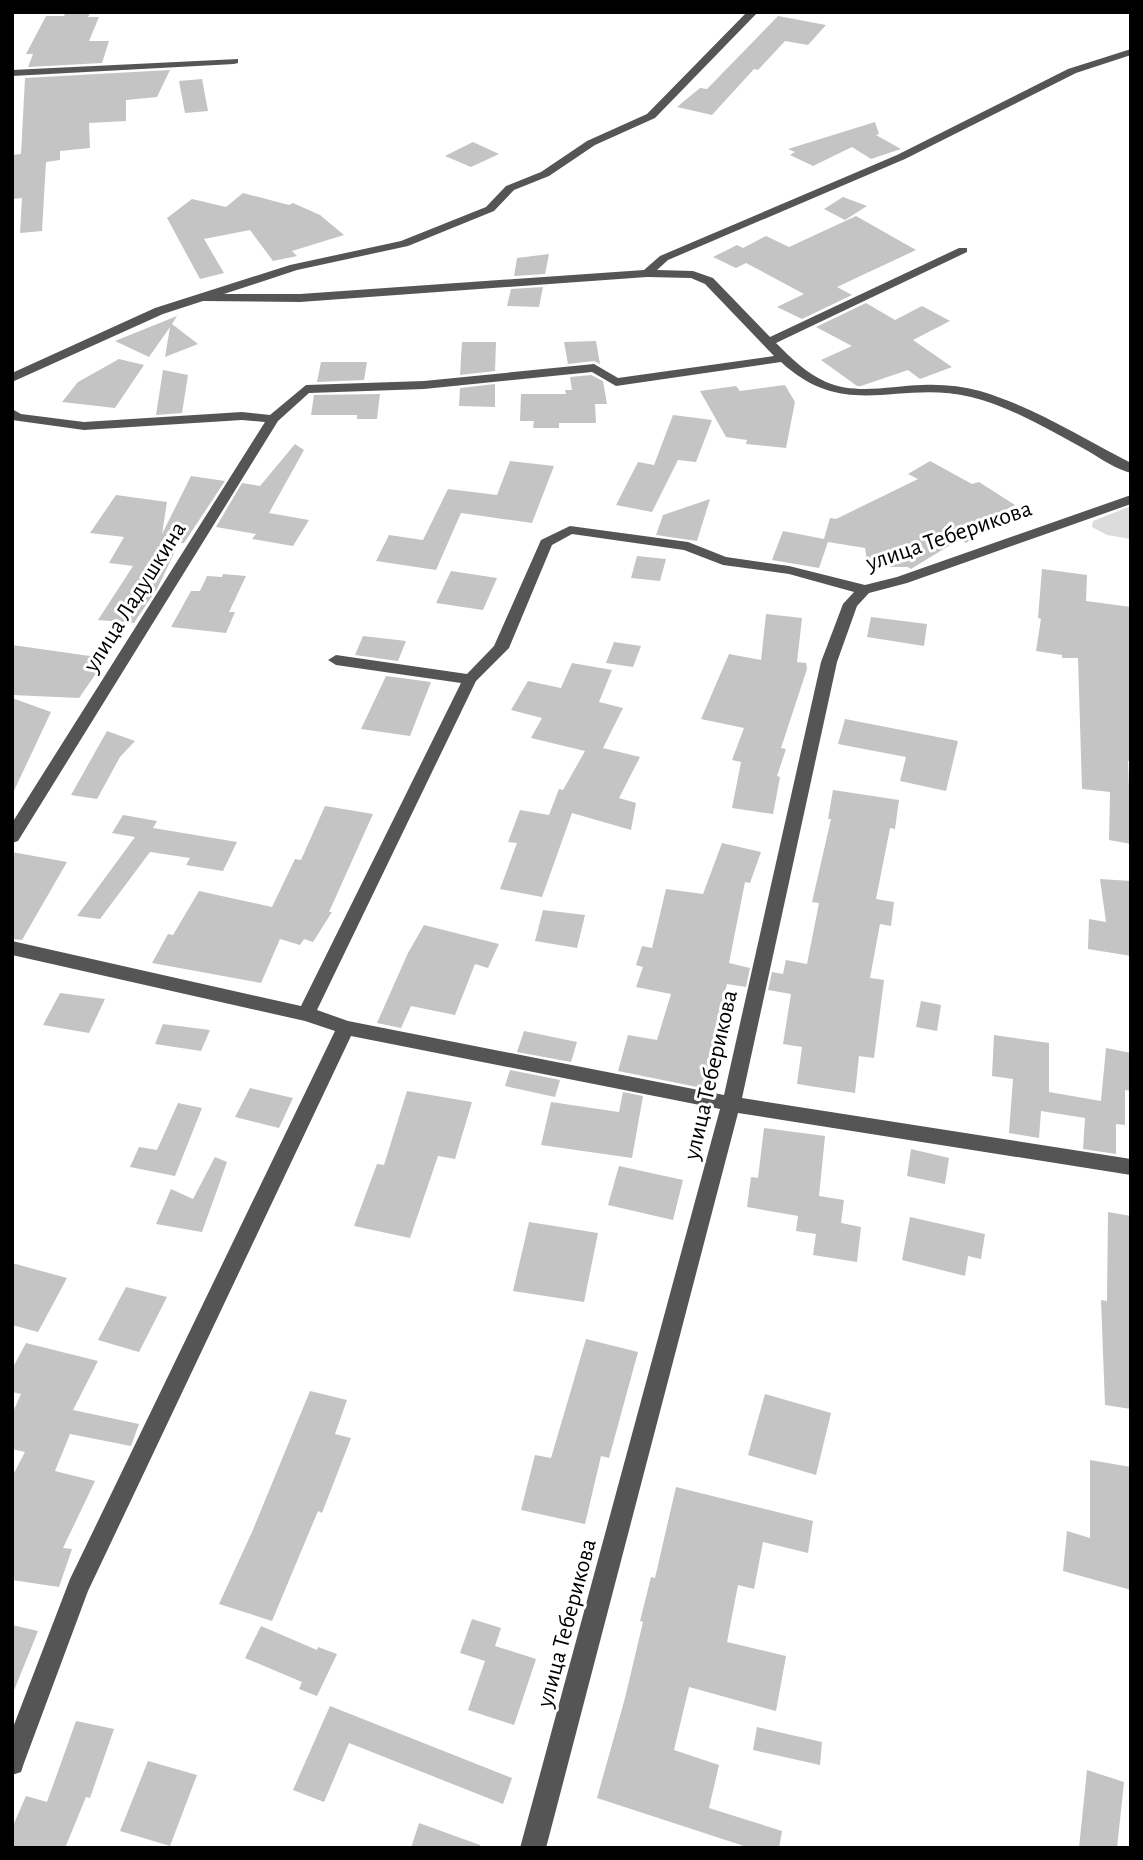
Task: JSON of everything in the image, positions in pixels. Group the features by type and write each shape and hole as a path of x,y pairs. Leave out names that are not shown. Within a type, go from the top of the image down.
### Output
{"street":[{"path":"12,379 119,329 203,297 294,267 404,244 490,209 510,188 545,174 591,143 651,116 754,12"},
{"path":"647,273 664,258 901,157 1072,71 1131,52"},
{"path":"12,73 234,61"},
{"path":"769,342 963,250"},
{"path":"203,297 300,298 647,273 693,275 709,281 786,358 821,385 850,392 926,387 980,394 1131,469"},
{"name":"улица Ладушкина","path":"12,837 273,419 306,389 424,385 594,368 616,382 786,358"},
{"path":"12,413 17,417 84,425 242,416 273,419"},
{"name":"улица Теберикова","path":"533,1848 731,1104 829,662 850,604 864,590 902,580 1131,499"},
{"path":"306,1014 470,679 501,649 546,543 570,530 669,542 688,546 723,561 789,570 831,579 864,590"},
{"path":"336,660 470,679"},
{"path":"12,948 306,1014 347,1028 731,1104 1131,1167"},
{"path":"12,1763 78,1587 251,1218 337,1042 347,1028"}],"shaded area":[{"path":"1131,506 1131,539 1107,535 1092,527 1093,521"}],"building":[{"path":"66,12 91,12 88,17 99,17 89,41 109,41 102,63 28,67 33,54 26,54 46,16 64,16"},
{"path":"778,16 826,25 808,45 785,41 758,70 754,69 712,115 677,107 700,88 707,89"},
{"path":"170,70 157,97 126,100 126,121 89,123 90,148 60,151 60,160 46,162 42,231 20,233 22,198 12,199 12,155 21,154 25,78"},
{"path":"202,79 208,111 185,113 179,81"},
{"path":"875,122 879,134 876,135 901,149 871,159 852,147 813,166 790,155 795,152 788,149"},
{"path":"473,142 499,154 471,167 445,156"},
{"path":"243,193 289,205 293,203 320,215 344,235 292,251 297,256 273,261 250,230 204,239 224,273 200,279 167,218 192,199 226,207"},
{"path":"843,197 867,206 845,220 824,209"},
{"path":"856,216 916,250 837,287 852,295 802,319 777,307 804,294 746,263 736,268 713,257 737,245 743,248 766,236 789,247"},
{"path":"549,254 545,274 514,276 517,258"},
{"path":"543,287 539,307 507,306 511,289"},
{"path":"866,303 895,320 922,306 950,321 913,340 952,367 920,379 908,370 857,386 821,360 852,346 816,327"},
{"path":"177,316 172,324 198,344 165,357 170,327 149,357 115,341"},
{"path":"596,341 600,364 594,361 568,364 564,342"},
{"path":"462,342 496,342 495,371 460,375"},
{"path":"119,359 144,365 115,408 62,402 78,382"},
{"path":"321,362 367,362 364,380 317,382"},
{"path":"163,370 188,375 182,413 156,415"},
{"path":"591,375 603,381 607,404 595,404 596,423 559,423 559,428 533,428 534,421 520,421 521,394 566,394 565,390 572,390 570,377"},
{"path":"495,384 495,407 459,406 460,388"},
{"path":"785,385 795,402 786,448 746,444 747,440 726,437 700,391 736,386 740,391"},
{"path":"380,394 377,419 357,419 357,415 311,415 314,395"},
{"path":"673,415 712,420 696,462 678,460 652,512 616,505 638,462 654,465"},
{"path":"295,444 304,450 269,513 309,520 293,546 252,539 256,534 216,527 242,483 260,486"},
{"path":"510,461 554,466 532,523 461,513 436,570 376,561 389,535 423,540 448,489 497,495"},
{"path":"930,461 972,484 979,482 1015,505 975,525 985,531 966,543 960,539 911,569 868,567 865,548 828,542 819,568 772,560 783,531 824,539 830,518 836,519 918,479 908,474"},
{"path":"191,476 225,481 184,543 175,542 179,543 158,587 134,623 98,620 133,566 109,563 124,537 90,533 116,495 167,502 162,534"},
{"path":"710,499 697,541 656,535 663,515"},
{"path":"637,556 666,559 660,581 631,578"},
{"path":"1042,569 1087,575 1086,601 1131,607 1131,761 1128,761 1131,844 1109,840 1110,792 1082,789 1078,658 1062,658 1062,655 1036,651 1041,619 1038,618"},
{"path":"451,571 497,578 483,610 436,603"},
{"path":"223,574 246,576 229,612 235,612 226,633 171,627 191,591 200,591 207,576 222,577"},
{"path":"766,614 802,618 797,662 806,663 807,669 781,748 786,749 777,776 780,777 773,814 732,808 741,762 732,760 744,728 701,719 729,654 761,660"},
{"path":"871,617 927,624 924,646 867,637"},
{"path":"363,636 406,641 398,661 355,655"},
{"path":"614,642 641,646 633,667 606,663"},
{"path":"12,645 104,658 104,662 79,698 12,695"},
{"path":"572,663 612,670 599,702 623,708 603,748 640,757 619,798 636,803 631,830 572,813 542,897 500,889 517,843 508,842 520,810 549,815 559,789 563,790 585,751 531,738 542,718 511,710 528,681 561,688"},
{"path":"386,676 431,682 410,736 361,729"},
{"path":"12,698 51,712 12,795"},
{"path":"845,719 958,741 946,791 900,781 906,757 838,744"},
{"path":"107,731 135,741 120,757 97,799 71,795"},
{"path":"833,790 899,800 895,829 890,828 876,899 894,902 891,926 880,924 870,978 884,980 874,1058 859,1056 855,1093 797,1084 802,1047 783,1044 791,994 768,990 772,972 783,974 786,960 807,964 819,903 812,902 831,819 828,819"},
{"path":"325,806 373,814 329,912 332,912 313,942 304,939 300,945 280,939 261,983 152,963 168,934 173,935 199,891 272,907 295,859 301,860"},
{"path":"123,815 157,821 153,828 237,842 223,871 186,865 190,858 150,852 100,919 77,916 135,837 112,833"},
{"path":"722,843 761,852 750,883 745,882 729,963 750,968 746,987 727,984 714,1033 725,1034 712,1090 618,1071 628,1035 657,1040 671,994 636,987 643,967 636,965 642,946 652,948 666,889 703,894"},
{"path":"12,852 67,862 22,940 12,939"},
{"path":"1100,879 1131,881 1131,956 1088,949 1089,919 1106,922"},
{"path":"543,910 585,915 577,948 535,941"},
{"path":"424,925 499,944 488,968 475,964 455,1015 411,1006 401,1028 377,1023 408,953"},
{"path":"60,993 105,999 89,1033 43,1025"},
{"path":"921,1001 941,1005 937,1031 916,1027"},
{"path":"163,1024 210,1030 201,1051 155,1044"},
{"path":"524,1031 577,1042 571,1062 517,1052"},
{"path":"994,1035 1049,1043 1049,1092 1101,1101 1106,1048 1131,1053 1131,1091 1125,1090 1125,1125 1116,1124 1116,1154 1083,1149 1085,1118 1041,1111 1039,1138 1009,1133 1013,1079 992,1076"},
{"path":"510,1070 560,1080 555,1097 505,1086"},
{"path":"250,1088 293,1098 279,1128 235,1117"},
{"path":"407,1091 472,1102 455,1159 438,1156 410,1238 354,1226 377,1164 384,1165"},
{"path":"623,1092 643,1096 632,1158 541,1145 551,1102 619,1112"},
{"path":"178,1103 202,1108 175,1176 130,1167 139,1147 157,1150"},
{"path":"764,1128 825,1136 819,1196 844,1200 841,1223 861,1227 857,1262 813,1255 816,1234 796,1231 798,1216 747,1207 751,1177 758,1178"},
{"path":"911,1149 949,1158 945,1184 907,1176"},
{"path":"215,1157 227,1162 202,1232 156,1224 171,1189 193,1199"},
{"path":"619,1166 683,1180 673,1220 608,1205"},
{"path":"1108,1212 1131,1216 1131,1409 1105,1405 1101,1300 1107,1301"},
{"path":"910,1217 985,1234 981,1259 968,1256 965,1276 902,1260"},
{"path":"529,1222 598,1233 584,1302 513,1291"},
{"path":"12,1263 67,1278 38,1332 12,1325"},
{"path":"126,1287 167,1297 139,1352 98,1340"},
{"path":"586,1339 638,1352 609,1458 601,1456 585,1524 521,1510 535,1455 551,1458"},
{"path":"26,1343 98,1361 73,1410 139,1424 131,1446 70,1434 55,1471 95,1481 63,1548 72,1549 59,1587 12,1580 12,1477 25,1452 12,1449 12,1414 21,1394 12,1392 12,1369"},
{"path":"310,1391 347,1400 335,1434 351,1438 322,1513 318,1511 272,1621 219,1604"},
{"path":"765,1394 831,1413 816,1475 748,1455"},
{"path":"1090,1460 1131,1467 1131,1590 1063,1571 1067,1531 1090,1538"},
{"path":"676,1487 813,1521 808,1553 763,1542 754,1589 738,1585 727,1642 786,1656 776,1711 689,1687 674,1750 719,1765 709,1808 782,1831 779,1848 750,1848 597,1798 625,1698 643,1622 640,1621 651,1577 655,1578"},
{"path":"472,1619 501,1628 495,1646 536,1659 514,1725 468,1710 485,1661 460,1653"},
{"path":"12,1625 38,1631 13,1693 12,1693"},
{"path":"261,1626 317,1650 318,1647 337,1654 317,1696 299,1689 302,1682 245,1658"},
{"path":"330,1706 512,1778 503,1804 349,1743 324,1802 293,1790"},
{"path":"76,1721 114,1729 90,1798 86,1797 65,1848 12,1848 12,1828 26,1796 47,1802"},
{"path":"757,1727 822,1742 820,1765 753,1750"},
{"path":"148,1761 197,1775 170,1846 120,1831"},
{"path":"1087,1770 1124,1782 1117,1848 1079,1848"},
{"path":"419,1823 480,1845 479,1848 411,1848"}]}
